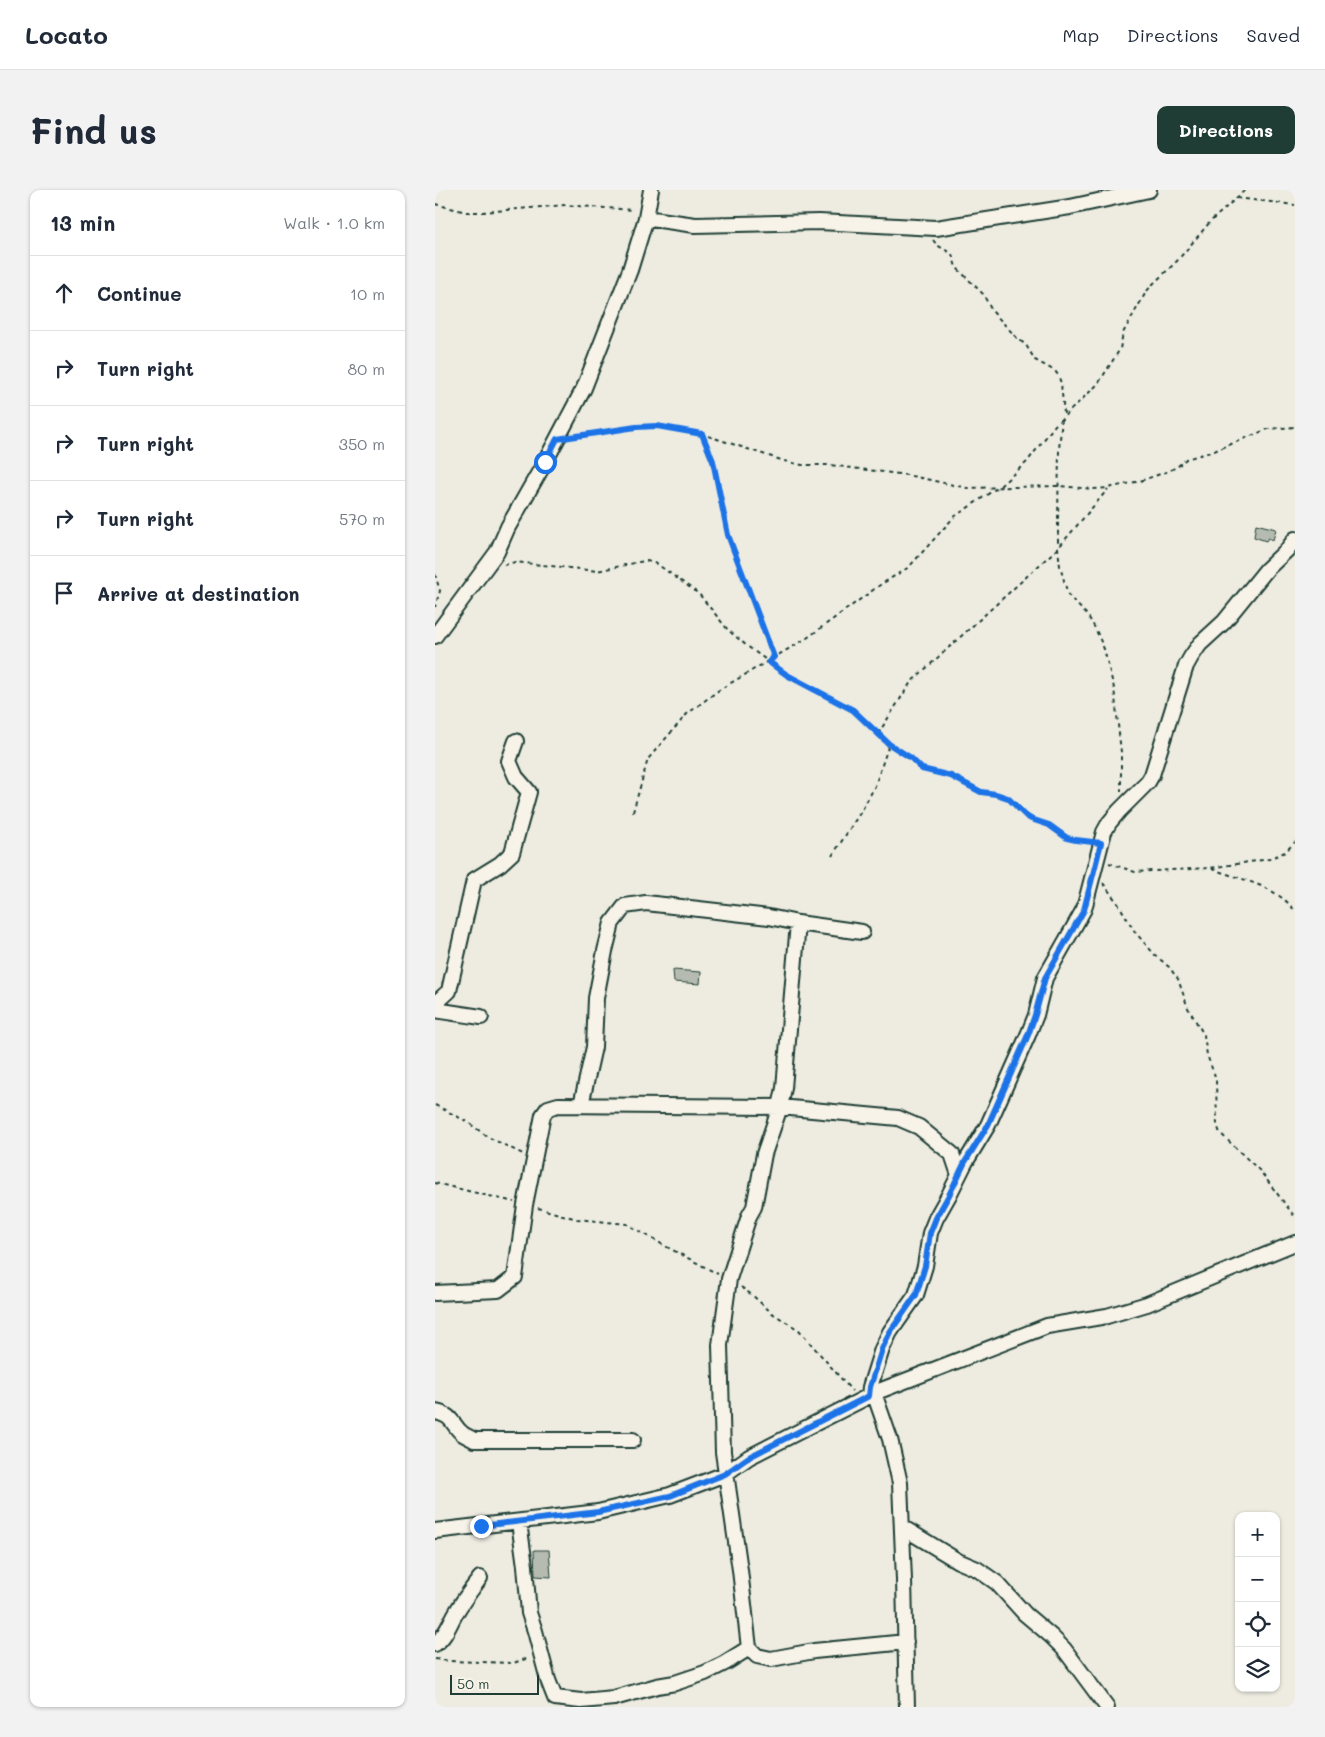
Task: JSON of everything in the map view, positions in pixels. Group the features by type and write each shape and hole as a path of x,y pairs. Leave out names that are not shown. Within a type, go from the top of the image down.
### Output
{"street":[{"path":"435,636 497,552 508,527 584,388 630,270 647,215 651,190"},
{"path":"647,215 695,226 819,222 936,228 1070,207 1149,190"},
{"path":"907,1707 900,1483 892,1448 868,1397 882,1349 890,1332 916,1295 925,1266 932,1226 988,1125 1035,1015 1045,978 1084,910 1101,843 1109,823 1148,782 1186,666 1200,644 1224,622 1267,569 1287,550 1295,539"},
{"path":"435,1004 449,991 474,880 500,864 512,853 529,792 516,777 509,761 516,741"},
{"path":"581,1105 594,1047 596,998 605,951 612,923 625,906 646,903 769,916 798,923 862,932"},
{"path":"798,923 781,1107 764,1154 754,1207 749,1216 729,1279 720,1345 720,1395 725,1474 741,1570 749,1648 757,1656 771,1659 814,1651 905,1642"},
{"path":"435,1010 481,1017"},
{"path":"435,1293 498,1290 515,1277 525,1205 543,1115 548,1108 558,1105 781,1107 898,1118 919,1127 952,1154 959,1175"},
{"path":"435,1531 598,1512 670,1496 725,1474 749,1457 868,1397 1047,1326 1107,1316 1147,1304 1295,1243"},
{"path":"435,1412 441,1413 453,1421 462,1434 474,1440 633,1440"},
{"path":"519,1522 529,1613 555,1698 581,1700 614,1698 675,1683 705,1673 749,1648"},
{"path":"902,1527 997,1583 1025,1614 1064,1649 1107,1707"},
{"path":"435,1644 441,1641 457,1610 470,1590 481,1578"}],"path":[{"path":"633,812 648,759 687,714 719,690 807,638 880,585 909,567 954,517 1001,486 1027,462 1064,414 1098,384 1120,349 1123,333 1146,292 1177,261 1210,222 1245,190"},
{"path":"1237,198 1295,205"},
{"path":"435,204 466,212 565,205 647,215"},
{"path":"925,227 937,245 952,254 956,267 983,294 992,311 1026,345 1035,360 1055,372 1061,383 1064,414"},
{"path":"1062,418 1059,449 1059,566 1068,595 1088,616 1096,630 1104,649 1114,688 1121,752 1122,781 1119,812"},
{"path":"557,439 636,427 657,426 702,434 784,461 802,465 829,465 907,475 967,488 1059,486 1093,489 1108,488 1140,481 1166,472 1177,467 1186,459 1214,451 1268,428 1295,428"},
{"path":"702,434 713,461 728,535 774,657"},
{"path":"878,734 911,682 1058,548 1108,488"},
{"path":"482,574 510,562 597,571 639,562 652,562 699,594 729,630 769,662 787,675 853,710 889,744 911,758 922,769 951,776 981,792 1008,798 1026,816 1049,825 1067,838 1101,843"},
{"path":"435,574 440,591 435,607"},
{"path":"832,856 875,786 889,744"},
{"path":"1096,865 1135,872 1210,868 1269,859 1285,852 1295,842"},
{"path":"1096,865 1135,932 1155,956 1169,966 1178,978 1188,1008 1204,1035 1207,1056 1216,1079 1217,1125 1220,1133 1260,1171 1295,1215"},
{"path":"1210,868 1269,890 1282,898 1295,911"},
{"path":"435,1105 466,1121 487,1137 534,1159"},
{"path":"435,1183 577,1219 627,1224 729,1279 753,1295 772,1313 799,1330 868,1397"},
{"path":"435,1659 513,1663 541,1653"}],"building":[{"path":"1256,524 1276,529 1273,540 1268,538 1266,541 1254,537"},
{"path":"673,970 701,972 700,984 674,982"},
{"path":"534,1550 549,1550 551,1577 535,1576"}],"route":[{"path":"481,1526 598,1512 670,1496 725,1474 749,1457 869,1396 882,1349 890,1332 916,1295 925,1266 930,1233 936,1218 965,1162 988,1125 1028,1035 1045,978 1084,910 1101,843 1067,838 1049,825 1026,816 1008,798 981,792 951,776 922,769 911,758 889,744 848,706 787,675 769,662 774,657 728,535 713,461 702,434 657,426 636,427 557,439 545,462"}]}
